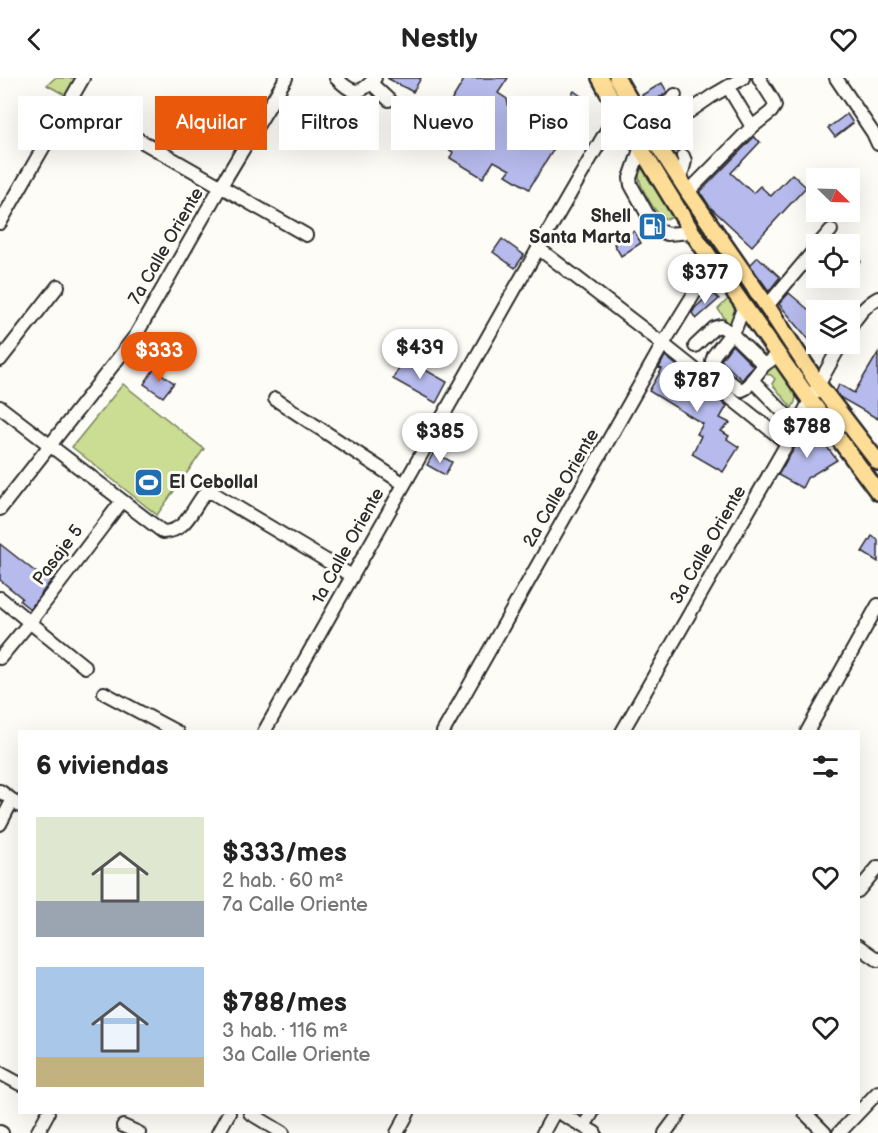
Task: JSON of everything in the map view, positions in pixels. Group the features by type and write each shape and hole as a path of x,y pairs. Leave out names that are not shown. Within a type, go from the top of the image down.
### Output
{"main road":[{"path":"600,78 610,96"},
{"path":"617,78 628,96"},
{"path":"651,150 692,232 878,492"},
{"path":"653,150 684,186 818,384 878,462"}],"street":[{"path":"73,96 83,78"},
{"name":"7a Calle Oriente","path":"0,509 136,334 285,78"},
{"path":"336,78 346,88 358,92 373,80 389,100"},
{"path":"693,110 743,78"},
{"path":"684,186 771,112 775,106 773,100 759,78"},
{"path":"836,78 876,136"},
{"path":"728,87 752,127"},
{"name":"1a Calle Oriente","path":"265,730 601,140"},
{"path":"143,141 306,235"},
{"path":"0,224 42,150"},
{"path":"644,150 630,178 631,185 650,219"},
{"path":"683,156 685,161 684,186"},
{"path":"658,230 667,234 692,232"},
{"path":"828,234 831,231"},
{"path":"538,248 787,443"},
{"path":"767,306 806,259"},
{"name":"2a Calle Oriente","path":"444,730 663,344 713,263"},
{"path":"0,360 58,286"},
{"path":"860,314 878,297"},
{"path":"744,306 732,334 714,356 712,361 714,366 742,390 764,365 778,355"},
{"path":"695,346 714,328 721,326 764,365"},
{"name":"3a Calle Oriente","path":"623,730 797,426 835,354"},
{"path":"752,380 797,426"},
{"path":"275,399 404,484"},
{"path":"0,407 163,532 179,528 205,493 213,493 352,576"},
{"name":"Pasaje 5","path":"0,658 122,501"},
{"path":"0,598 85,667"},
{"path":"808,730 878,605"},
{"path":"104,693 173,730"},
{"path":"0,791 16,804 0,824"},
{"path":"860,889 878,867"},
{"path":"860,947 878,960"},
{"path":"0,1073 18,1083"},
{"path":"860,1111 878,1092"},
{"path":"37,1133 47,1114"},
{"path":"218,1133 228,1114"},
{"path":"252,1114 283,1133"},
{"path":"397,1133 407,1114"},
{"path":"543,1133 553,1114"},
{"path":"562,1114 589,1130 592,1114"},
{"path":"665,1133 679,1114"},
{"path":"806,1114 825,1133"},
{"path":"840,1133 858,1114"},
{"path":"123,1126 139,1133"}],"green space":[{"path":"55,78 83,78 74,96 67,96 47,85"},
{"path":"640,162 676,214 671,218 663,218 647,197 639,178"},
{"path":"730,297 737,305 733,324 730,326 718,309"},
{"path":"775,363 796,396 792,408 772,384 775,379 771,375 763,374"},
{"name":"El Cebollal","path":"123,384 204,449 157,515 72,447"}],"building":[{"path":"387,78 421,78 413,92"},
{"path":"465,78 508,78 498,93 507,99 507,150 553,150 529,189 506,175 510,170 494,161 483,178 450,158 453,152 450,150 495,150 495,96 454,96"},
{"path":"662,83 667,92 661,96 642,95"},
{"path":"574,91 581,96 571,96"},
{"path":"847,114 853,123 835,137 828,128"},
{"path":"754,137 760,142 731,173 753,193 760,186 771,196 792,174 806,187 752,246 710,207 700,192"},
{"path":"634,231 641,243 621,256 614,244"},
{"path":"502,239 524,255 515,268 493,252"},
{"path":"758,257 780,277 769,291 750,265"},
{"path":"712,292 719,299 696,319 692,313"},
{"path":"789,293 806,307 806,336 779,304"},
{"path":"732,345 753,366 742,380 721,360"},
{"path":"878,353 878,419 841,398 836,392 839,384 854,393"},
{"path":"665,356 727,406 720,418 730,423 721,431 729,436 727,439 739,447 723,472 692,454 701,436 697,434 703,424 649,391 662,369 659,368"},
{"path":"404,358 447,382 436,403 393,379"},
{"path":"154,369 174,383 163,397 144,384"},
{"path":"809,424 837,460 807,478 802,488 778,475"},
{"path":"434,452 452,462 445,475 427,465"},
{"path":"872,536 878,540 878,562 862,552"},
{"path":"0,544 42,577 46,572 53,578 30,609 20,601 22,598 0,580"}],"place":[{"name":"Shell Santa Marta","path":"652,226"},
{"name":"El Cebollal","path":"148,482"}]}
